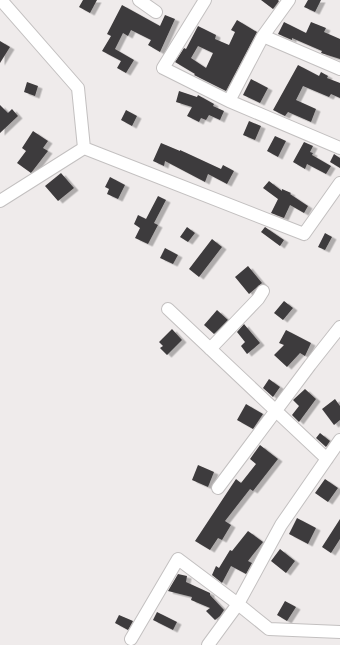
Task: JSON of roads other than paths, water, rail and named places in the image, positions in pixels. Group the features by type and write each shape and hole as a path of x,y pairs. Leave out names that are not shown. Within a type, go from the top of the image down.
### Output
{"street":[{"path":"1,0 78,88 84,148"},
{"path":"139,0 156,12"},
{"path":"205,0 163,68 229,101 340,148"},
{"path":"229,101 263,36 289,0"},
{"path":"263,36 340,69"},
{"path":"84,148 304,234 340,183"},
{"path":"0,201 84,148"},
{"path":"210,349 263,292"},
{"path":"168,309 327,459"},
{"path":"218,488 310,364 340,327"},
{"path":"208,645 238,604 281,525 340,440"},
{"path":"131,639 178,559 269,629 340,632"}]}
